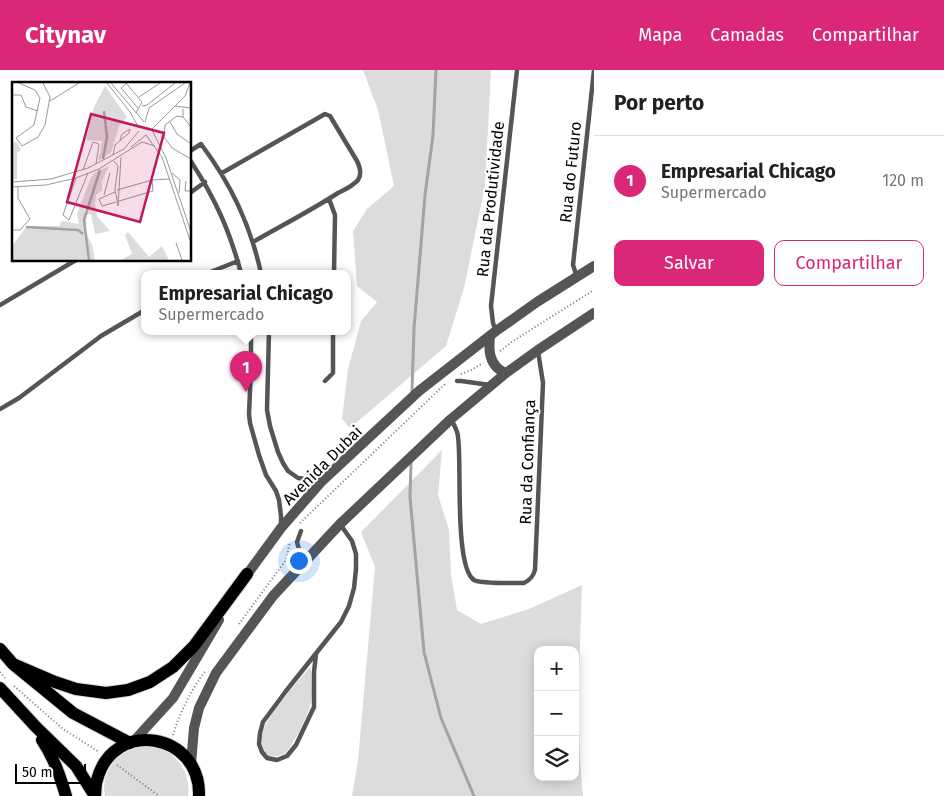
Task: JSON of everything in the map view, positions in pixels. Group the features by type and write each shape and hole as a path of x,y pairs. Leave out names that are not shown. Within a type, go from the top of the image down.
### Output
{"main road":[{"path":"13,664 54,682 76,689 106,693 128,690 150,682 173,667 194,646 247,574"},
{"path":"0,649 13,664 73,713 131,743"},
{"path":"3,684 36,727 76,766 95,796"},
{"path":"36,727 52,756 66,796"},
{"path":"95,796 96,782 101,768 108,758 121,747 144,740 155,740 170,745 186,757 207,796"},
{"path":"199,781 199,796"}],"street":[{"name":"Avenida Dubai","path":"131,743 173,698 247,574 281,528 322,481 420,391 537,302 594,266"},
{"path":"191,764 194,728 199,708 216,673 273,596 340,524 451,419 506,373 594,313"},
{"path":"493,334 488,348 492,362 499,370 506,373"}],"lane":[{"name":"Rua da Produtividade","path":"493,334 491,306 517,70"},
{"name":"Rua do Futuro","path":"576,276 573,265 594,70"},
{"path":"222,173 325,114 330,116 358,161 360,174 358,180 353,184 253,242"},
{"path":"191,150 200,144 222,173 244,216 260,270"},
{"path":"191,162 215,201 225,222 240,270"},
{"path":"191,192 204,182"},
{"path":"329,199 335,216 334,270"},
{"path":"0,305 74,261"},
{"path":"216,270 238,261"},
{"path":"0,409 19,398 101,336 141,312"},
{"path":"251,335 250,423 266,475 279,500 281,528"},
{"path":"269,335 267,410 278,452 288,471 298,478 322,481"},
{"path":"325,381 332,373 333,335"},
{"name":"Rua da Confiança","path":"451,419 458,435 460,514 463,548 470,577 476,582 524,584 533,576 535,570 543,383 538,350"},
{"path":"457,381 491,385"},
{"path":"316,654 314,707 296,745 287,756 277,760 268,758 262,752 259,744 264,722 286,691 341,622 349,606 354,588 356,554 352,541 340,524"},
{"path":"300,532 297,542 303,564"}],"path":[{"path":"0,672 3,684"},
{"path":"14,686 63,729 108,758 159,796"}],"shaded area":[{"path":"363,70 491,70 485,186 464,288 446,346 350,428 342,419 348,369 361,321 377,302 357,286 353,231 367,209 394,186 378,110"},
{"path":"442,450 438,495 449,530 451,575 457,610 481,624 529,609 582,585 579,672 579,646 534,646 534,781 579,781 579,730 583,796 352,796 358,761 375,567 361,532"},
{"path":"311,666 311,702 300,730 284,754 268,756 263,748 262,741 266,725 275,710"},
{"path":"149,746 168,752 179,762 188,782 188,796 105,796 104,788 107,773 116,759 129,750"}],"waterway":[{"path":"412,391 414,329 425,195 433,135 436,70"},
{"path":"411,463 410,497 424,652 441,718 474,796"}],"place":[{"name":"Empresarial Chicago","path":"246,392"}]}
